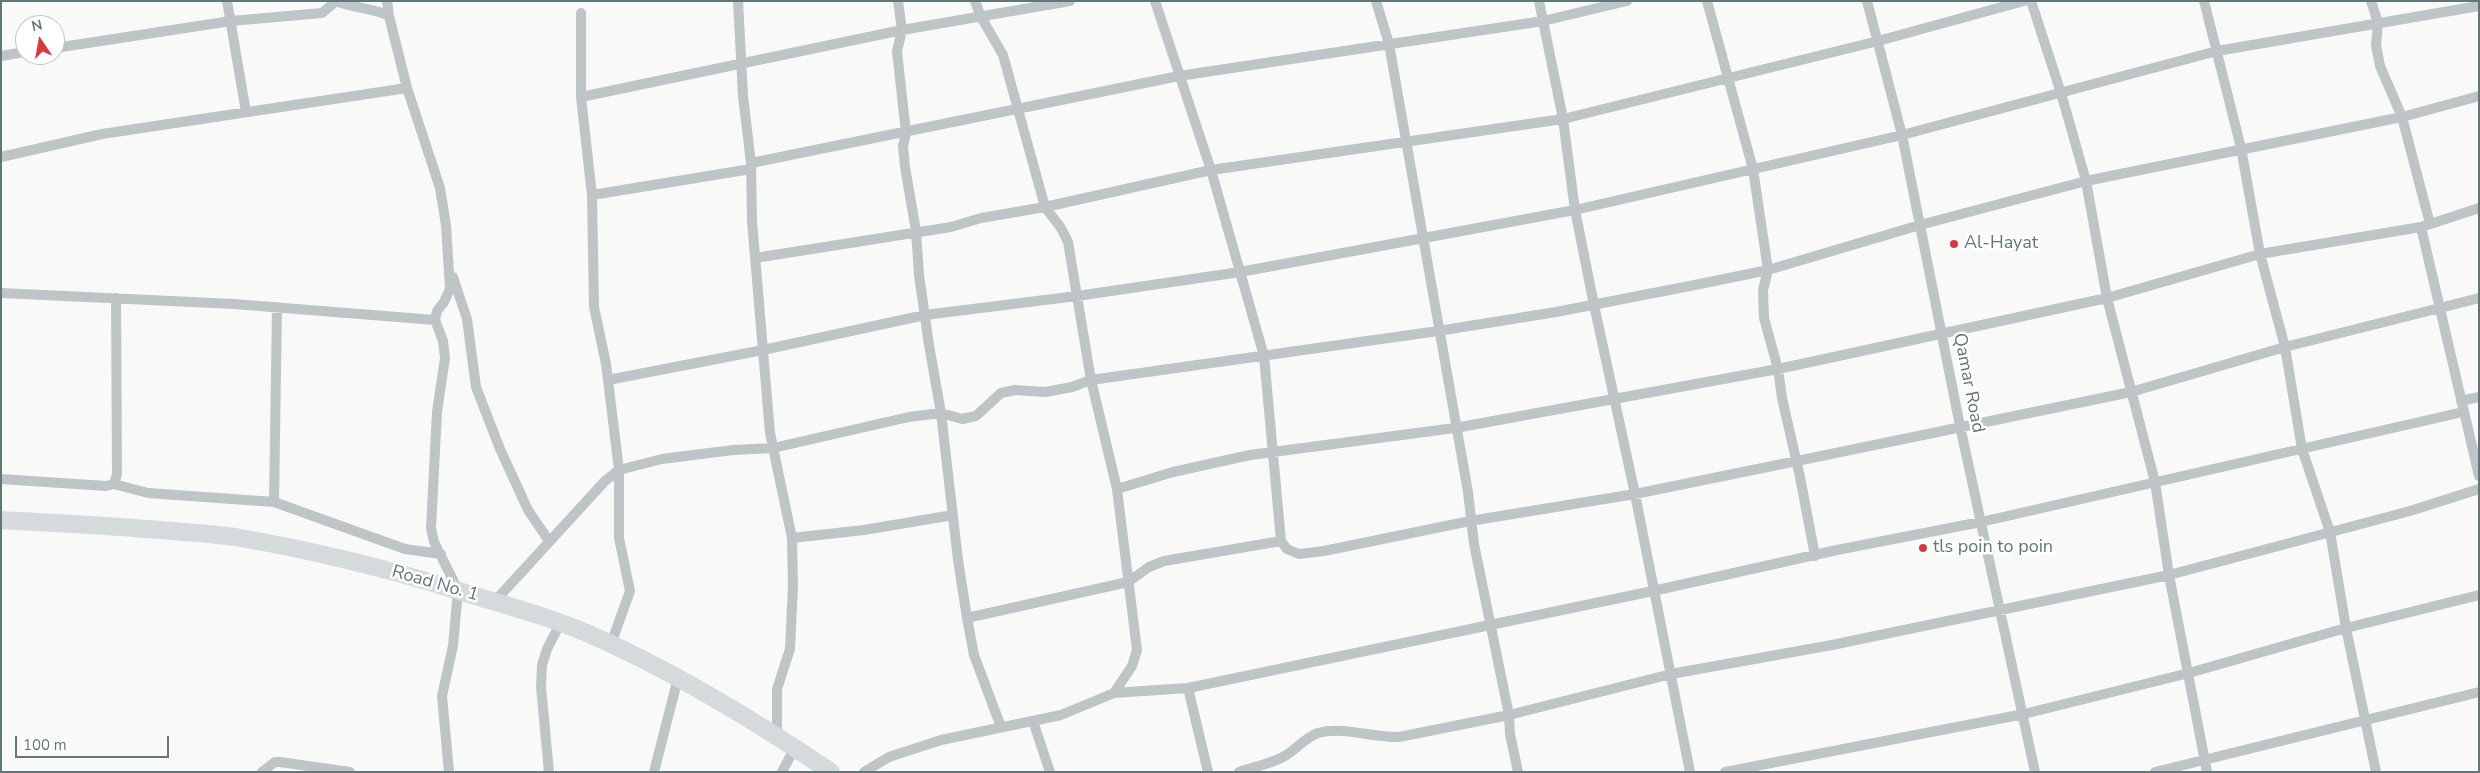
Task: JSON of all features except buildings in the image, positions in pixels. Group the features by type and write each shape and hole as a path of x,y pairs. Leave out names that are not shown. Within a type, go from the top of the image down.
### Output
{"highway":[{"name":"Road No. 1","path":"1,520 103,524 234,537 356,562 495,601 611,644 678,678 795,747 831,772"}],"street":[{"path":"227,1 246,112"},
{"path":"65,46 231,21 322,13 335,1 360,9 383,12 389,16"},
{"path":"387,1 407,88 440,188 445,217 450,289 437,311 436,320 441,333 445,358 437,412 431,528 434,542 458,590 452,646 442,696 448,771"},
{"path":"738,1 742,96 751,166 751,213 763,350 773,448 792,538 793,586 790,649 777,689 777,737"},
{"path":"898,1 902,30 897,51 906,133 903,146 905,167 916,231 925,315 941,413 952,515 974,655 1001,727"},
{"path":"976,1 981,17 1003,55 1045,207 1061,228 1068,242 1091,380 1117,489 1128,582 1137,636 1137,650 1132,666 1114,693"},
{"path":"581,96 902,30 1070,1"},
{"path":"1155,1 1211,170 1264,356 1281,541 1292,552 1307,553 1470,521 1635,494 2131,392 2285,347 2479,298"},
{"path":"1376,1 1389,44 1438,332 1468,492 1470,521 1489,624 1510,715 1510,734 1518,772"},
{"path":"1539,1 1563,119 1575,210 1635,494 1690,772"},
{"path":"592,195 751,166 1179,76 1543,21 1627,1"},
{"path":"1707,1 1726,78 1753,169 1768,270 1762,290 1763,307 1778,370 1782,398 1797,462 1815,556"},
{"name":"Qamar Road","path":"1867,1 1902,135 1960,426 2024,714 2035,772"},
{"path":"755,258 916,231 951,227 980,218 1045,207 1211,170 1563,119 1878,41 2024,1"},
{"path":"2031,1 2061,92 2086,181 2107,298 2156,482 2169,575 2207,772"},
{"path":"2204,1 2242,148 2260,254 2285,347 2302,449 2330,532 2346,628 2376,772"},
{"path":"2371,1 2378,23 2376,44 2380,66 2402,117 2426,226 2438,308 2479,476"},
{"path":"608,380 763,350 925,315 1077,296 1240,272 1575,210 1902,135 2216,51 2479,6"},
{"path":"581,13 581,96 592,195 594,307 608,380 619,470 619,538 630,592 611,644"},
{"path":"1,56 15,54"},
{"path":"1,157 102,134 407,88"},
{"path":"495,601 569,523 605,481 619,470 662,459 733,450 773,448 909,417 941,413 962,418 976,416 1001,393 1015,390 1045,392 1072,387 1091,380 1206,366 1438,332 1594,305 1768,270 1920,224 2086,181 2402,117 2479,96"},
{"path":"1117,489 1221,460 1273,451 1455,428 1778,370 2107,298 2260,254 2426,226 2479,208"},
{"path":"447,259 467,319 476,387 500,449 524,501 549,542"},
{"path":"1,293 277,307 436,320"},
{"path":"114,484 117,474 116,298"},
{"path":"274,502 277,307"},
{"path":"2461,401 2479,397"},
{"path":"864,772 889,757 941,740 1061,715 1114,693 1188,688 1981,522 2463,412"},
{"path":"1,478 106,486 114,484 148,493 274,502 405,548 441,554"},
{"path":"1239,772 1281,758 1318,733 1339,731 1385,738 1399,737 1510,715 1671,674 2001,611 2169,575 2410,511 2479,489"},
{"path":"792,538 864,530 952,515"},
{"path":"967,618 1128,582 1149,567 1164,561 1281,541"},
{"path":"1724,772 2024,714 2189,673 2346,628 2479,595"},
{"path":"550,772 540,687 542,665 547,649 560,624"},
{"path":"654,772 678,678"},
{"path":"1188,688 1208,772"},
{"path":"2156,772 2479,692"},
{"path":"1033,720 1050,772"},
{"path":"782,772 795,747"},
{"path":"262,772 275,762 286,762 350,772"}],"place":[{"name":"Al-Hayat","path":"1954,244"},
{"name":"tls poin to poin","path":"1923,548"}]}
